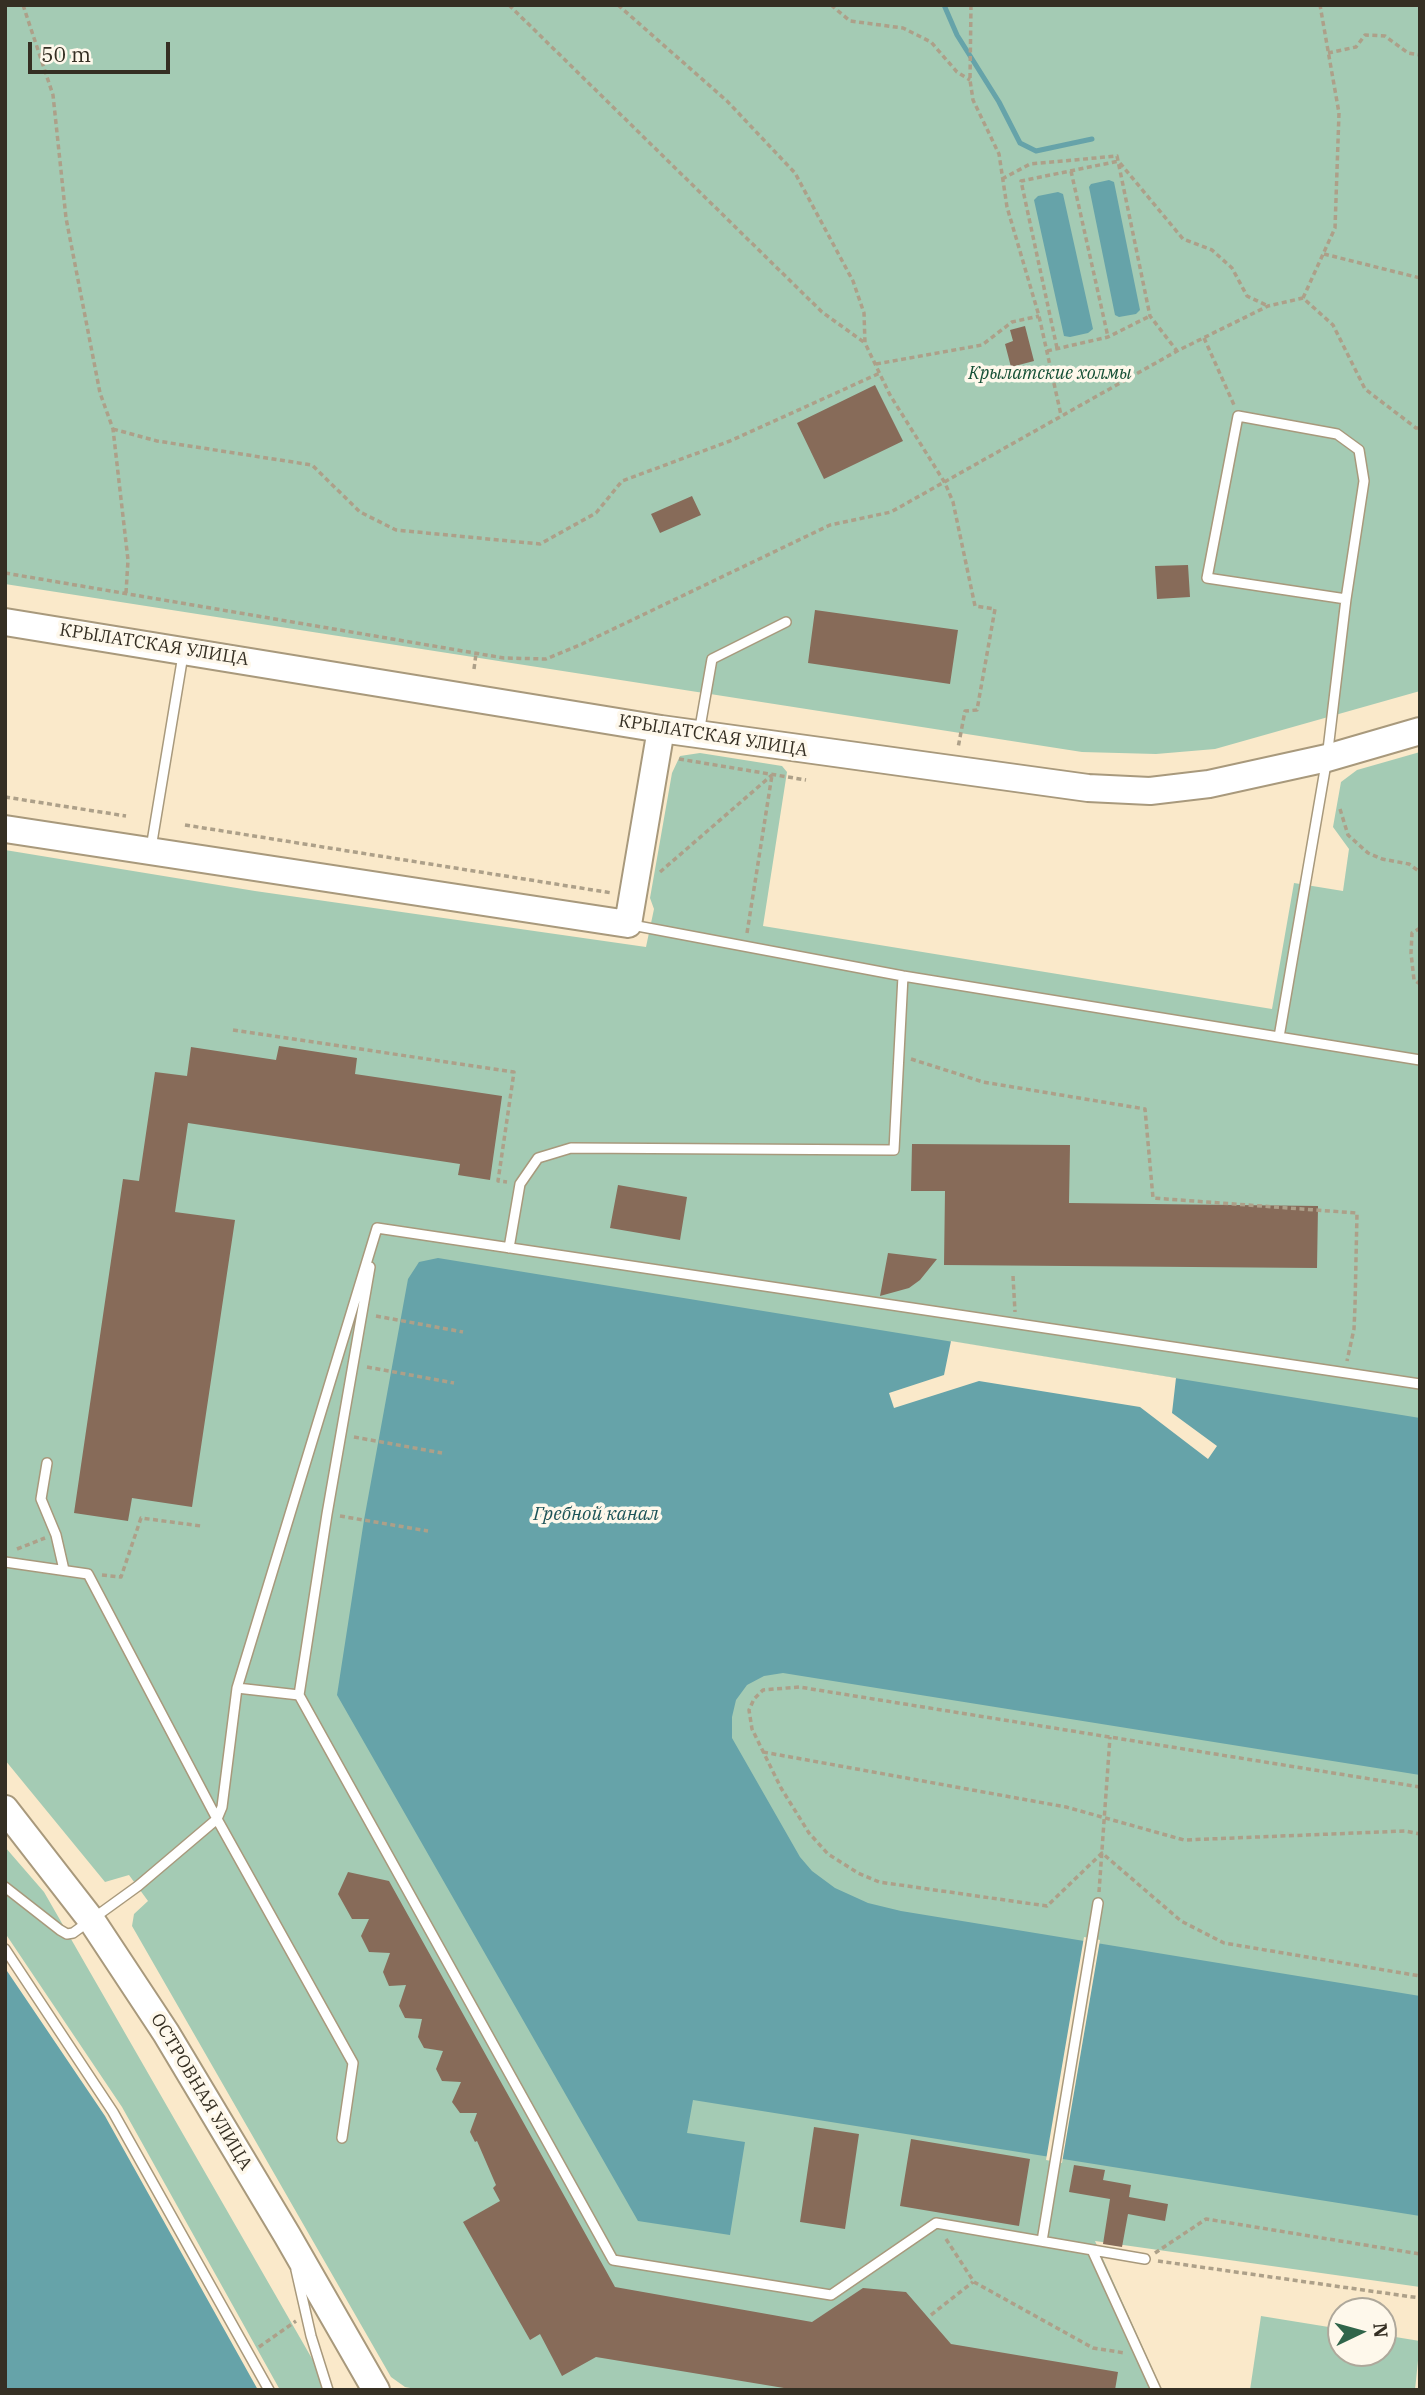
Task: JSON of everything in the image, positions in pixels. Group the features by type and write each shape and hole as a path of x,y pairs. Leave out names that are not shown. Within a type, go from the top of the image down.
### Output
{"street":[{"name":"КРЫЛАТСКАЯ УЛИЦА","path":"5,622 184,649 661,729 1045,784 1150,791 1209,784 1327,758 1420,731"},
{"path":"5,829 628,924 661,729"},
{"name":"ОСТРОВНАЯ УЛИЦА","path":"5,1809 92,1921 166,2033 376,2390"}],"lane":[{"path":"1279,1037 1327,758 1346,598 1364,481 1359,450 1337,434 1238,416 1207,578 1346,598"},
{"path":"699,734 712,659 786,622"},
{"path":"151,850 184,649"},
{"path":"628,924 903,976 1420,1060"},
{"path":"509,1248 520,1184 538,1158 570,1148 894,1150 903,976"},
{"path":"377,1227 1420,1384"},
{"path":"377,1227 327,1514 299,1695 613,2260 831,2295 936,2223 1145,2259"},
{"path":"5,1887 67,1934 73,1933 138,1886 217,1819 222,1807 237,1688 377,1227"},
{"path":"47,1463 41,1499 56,1535 64,1570"},
{"path":"5,1562 88,1574 217,1819 353,2063 342,2138"},
{"path":"237,1688 299,1695"},
{"path":"1042,2241 1098,1903"},
{"path":"5,1949 113,2112 268,2390"},
{"path":"287,2235 328,2390"},
{"path":"1092,2250 1156,2390"}],"path":[{"path":"23,5 53,94 66,218 100,393 113,429 128,560 126,593"},
{"path":"509,5 822,313 865,343"},
{"path":"618,5 727,101 795,173 853,281 864,313 865,343 890,395 945,483 953,502 975,606 995,609 978,710 965,712 958,748"},
{"path":"831,5 849,21 903,27 931,42 957,72 970,80"},
{"path":"971,5 970,80 973,100 999,154 1007,207 1039,316 1061,415"},
{"path":"1303,298 1335,228 1339,113 1320,5"},
{"path":"1328,53 1356,47 1365,35 1385,36 1408,52 1420,55"},
{"path":"1002,179 1030,164 1118,156 1150,316 1177,352"},
{"path":"1057,348 1021,181 1119,161"},
{"path":"1119,161 1183,239 1212,250 1233,268 1247,296 1268,306"},
{"path":"1071,171 1108,337"},
{"path":"1324,254 1420,278"},
{"path":"5,573 476,654 547,659 830,525 891,512 1203,338 1268,306 1303,298"},
{"path":"1303,298 1334,325 1365,389 1416,428 1420,428"},
{"path":"876,365 982,345 1012,322 1039,316"},
{"path":"1046,351 1108,337 1150,316"},
{"path":"1203,338 1238,416"},
{"path":"113,429 158,441 312,465 360,512 396,530 540,544 596,513 622,481 730,442 880,373"},
{"path":"474,669 476,654"},
{"path":"656,755 806,780"},
{"path":"185,825 633,896 772,775"},
{"path":"746,946 772,775"},
{"path":"5,797 126,816"},
{"path":"1340,809 1349,835 1368,853 1382,859 1409,864 1420,872"},
{"path":"1420,929 1412,933 1411,953 1414,980 1420,984"},
{"path":"233,1030 514,1072 498,1181"},
{"path":"899,1055 983,1082 1145,1109 1153,1198 1357,1213 1354,1329 1344,1372"},
{"path":"1013,1276 1016,1325"},
{"path":"362,1313 463,1332"},
{"path":"353,1365 454,1383"},
{"path":"341,1435 442,1453"},
{"path":"327,1514 428,1531"},
{"path":"88,1574 121,1577 141,1517 201,1526"},
{"path":"12,1551 56,1535"},
{"path":"1102,1853 1047,1906 878,1882 828,1854 809,1833 781,1788 763,1752 752,1729 749,1710 754,1699 764,1690 799,1686 1420,1787"},
{"path":"1098,1903 1110,1737"},
{"path":"763,1752 1066,1807 1184,1840 1405,1831 1420,1833"},
{"path":"1102,1853 1181,1921 1224,1943 1420,1976"},
{"path":"1145,2259 1206,2219 1420,2254"},
{"path":"936,2223 974,2282 1093,2348 1141,2355"},
{"path":"1145,2259 1420,2298"},
{"path":"931,2315 974,2282"},
{"path":"249,2355 300,2318"}],"green space":[{"name":"Крылатские холмы","path":"5,5 1420,5 1420,691 1215,749 1156,754 1082,752 5,584"},
{"name":"Гребной канал","path":"1420,752 1420,2287 1095,2241 1162,2390 421,2390 405,2387 391,2377 132,1926 134,1914 148,1901 129,1875 105,1882 5,1760 5,850 255,891 646,947 654,909 650,898 672,773 680,756 700,753 782,766 787,772 763,926 1272,1009 1294,883 1343,891 1349,849 1333,827 1341,782 1357,770"},
{"path":"5,1847 44,1892 330,2390 280,2390 122,2107 5,1933"},
{"path":"1261,2316 1327,2327 1327,2367 1397,2367 1397,2337 1420,2341 1415,2390 1250,2390"}],"water":[{"path":"1109,180 1114,182 1140,310 1136,314 1119,317 1115,315 1089,187 1091,184"},
{"path":"1058,192 1063,194 1093,329 1088,333 1070,337 1064,336 1034,200 1038,196"},
{"name":"Гребной канал","path":"438,1258 1420,1418 1420,1775 783,1673 764,1676 747,1685 736,1700 732,1717 732,1738 800,1857 812,1871 835,1888 868,1903 901,1911 1420,1996 1420,2216 693,2100 687,2133 745,2142 730,2235 638,2221 337,1695 364,1520 408,1279 419,1262"},
{"path":"5,1968 105,2116 258,2390 5,2390"}],"pier":[{"path":"951,1341 1176,1378 1172,1413 1217,1446 1208,1459 1140,1407 979,1381 894,1408 889,1393 944,1375"},
{"path":"1084,1937 1100,1940 1062,2163 1046,2160"}],"building":[{"path":"1025,326 1034,361 1011,367 1005,344 1013,341 1010,330"},
{"path":"875,385 903,441 824,479 797,423"},
{"path":"692,496 701,515 660,533 651,514"},
{"path":"1188,565 1190,597 1157,599 1155,566"},
{"path":"815,610 958,630 950,684 808,663"},
{"path":"279,1046 357,1058 355,1074 502,1096 490,1180 458,1175 460,1164 188,1123 175,1212 235,1220 192,1507 132,1498 128,1521 74,1513 123,1179 139,1181 155,1072 187,1076 191,1047 276,1060"},
{"path":"912,1144 1070,1145 1069,1203 1318,1206 1317,1268 944,1265 945,1191 911,1191"},
{"path":"618,1185 687,1197 680,1240 610,1228"},
{"path":"888,1253 937,1259 920,1280 909,1288 880,1296"},
{"path":"348,1872 389,1881 615,2287 812,2322 863,2288 906,2292 951,2344 1118,2372 1115,2390 796,2390 596,2357 562,2376 540,2334 530,2340 463,2222 500,2201 477,2141 475,2142 470,2132 477,2113 460,2113 452,2102 461,2082 442,2081 436,2069 443,2051 424,2048 418,2037 422,2019 405,2018 399,2006 406,1985 389,1986 383,1972 390,1953 369,1952 361,1936 369,1919 352,1919 338,1894"},
{"path":"814,2127 859,2134 845,2229 800,2222"},
{"path":"911,2139 1030,2159 1019,2226 900,2206"},
{"path":"1074,2165 1105,2170 1103,2180 1131,2185 1129,2197 1168,2204 1165,2221 1128,2214 1122,2247 1103,2244 1110,2199 1069,2192"}],"waterway":[{"path":"944,5 957,35 999,102 1020,143 1036,151 1092,139"}]}
